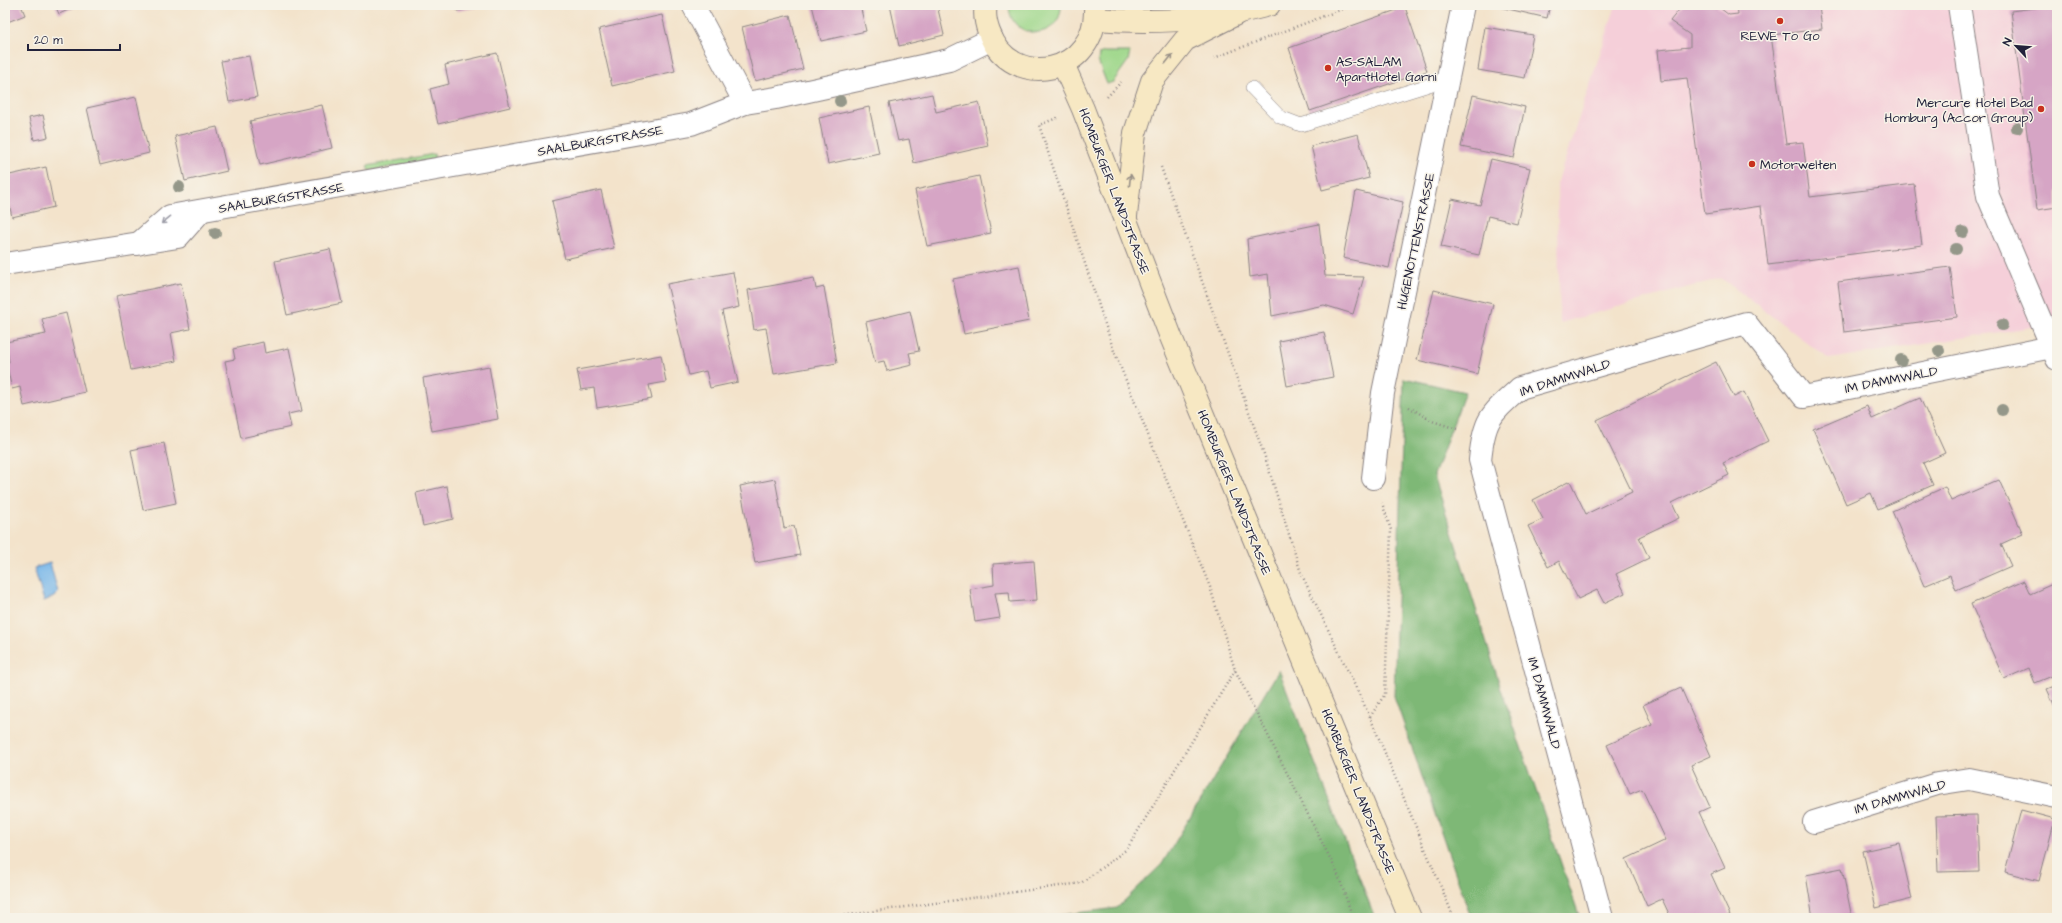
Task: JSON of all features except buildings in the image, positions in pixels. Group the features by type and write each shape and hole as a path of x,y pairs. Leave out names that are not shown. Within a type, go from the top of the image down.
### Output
{"street":[{"path":"693,5 745,103"},
{"path":"986,5 986,24 992,39 1001,52 1013,62 1028,68 1044,69 1063,64 1073,59 1085,48 1093,34 1096,12 1146,22 1236,14 1269,5"},
{"name":"HUGENOTTENSTRASSE","path":"1373,478 1383,393 1463,5"},
{"name":"IM DAMMWALD","path":"1602,918 1480,460 1482,436 1492,413 1520,388 1746,323 1804,397 2055,351 1988,196 1959,5"},
{"path":"1125,219 1135,133 1152,81 1185,40 1236,14"},
{"name":"SAALBURGSTRASSE","path":"5,264 138,244 170,216 691,124 745,103 949,60 992,39"},
{"name":"HOMBURGER LANDSTRASSE","path":"1063,64 1083,109 1174,344 1410,918"},
{"name":"IM DAMMWALD","path":"1814,822 1937,784 1969,779 2057,797"}],"lane":[{"path":"1252,88 1280,117 1301,125 1448,79"}],"path":[{"path":"1206,61 1353,5"},
{"path":"1039,125 1114,351 1210,587 1235,670 1337,872 1353,918"},
{"path":"1160,162 1161,170 1264,454 1302,572 1370,717 1454,918"},
{"path":"1405,405 1432,421 1462,430"},
{"path":"1370,717 1386,694 1391,530 1373,478"},
{"path":"825,918 1081,883 1127,849 1235,670"}],"shaded area":[{"path":"1616,5 2057,5 2057,325 2032,327 1829,359 1721,278 1560,323 1557,184"}],"green space":[{"path":"1009,5 1061,5 1059,17 1053,25 1045,31 1035,32 1026,31 1017,26 1011,17"},
{"path":"1104,52 1130,52 1128,61 1113,82 1107,84 1098,61 1099,54"},
{"path":"434,154 435,159 369,171 367,166"},
{"path":"1404,378 1465,392 1434,475 1501,689 1580,918 1471,918 1394,696"},
{"path":"1279,670 1375,918 1038,918 1117,908 1162,864"}],"water":[{"path":"50,563 58,592 54,597 44,601 34,568"}],"place":[{"name":"REWE To Go","path":"1780,21"},
{"name":"AS-SALAM ApartHotel Garni","path":"1328,68"},
{"name":"Mercure Hotel Bad Homburg (Accor Group)","path":"2041,109"},
{"name":"Motorwelten","path":"1752,164"}]}
